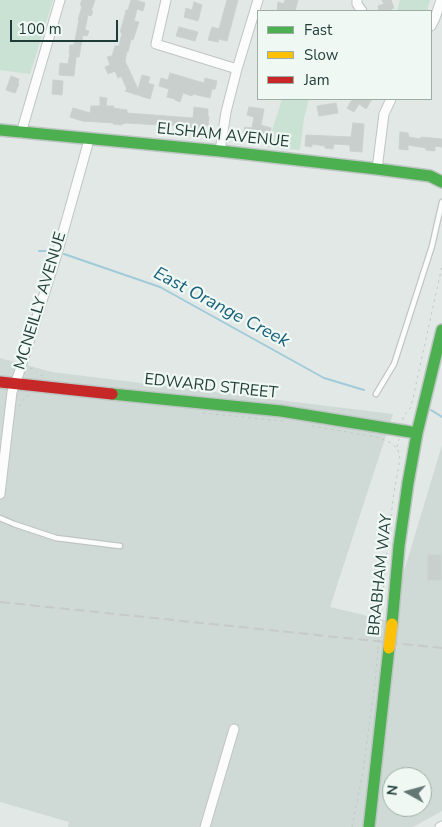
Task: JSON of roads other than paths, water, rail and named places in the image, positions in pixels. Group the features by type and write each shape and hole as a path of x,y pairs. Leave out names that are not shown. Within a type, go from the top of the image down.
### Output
{"street":[{"path":"21,132 60,0"},
{"path":"166,0 156,44 237,69"},
{"path":"220,151 226,112 258,0"},
{"path":"432,24 441,0"},
{"path":"377,169 384,114 391,100"},
{"name":"ELSHAM AVENUE","path":"0,130 220,151 377,169 430,176 442,182"},
{"name":"MCNEILLY AVENUE","path":"0,494 12,392 57,254 90,140"},
{"name":"BRABHAM WAY","path":"369,827 386,624 417,433 442,330"},
{"name":"EDWARD STREET","path":"0,382 281,411 417,433"},
{"path":"205,827 234,729"}],"lane":[{"path":"376,394 394,364 432,246 442,202"},
{"path":"0,518 56,538 120,546"}],"waterway":[{"name":"East Orange Creek","path":"39,251 53,251"},
{"name":"East Orange Creek","path":"64,254 160,287 324,378 364,390"},
{"name":"East Orange Creek","path":"431,410 442,417"}],"railway":[{"path":"0,602 442,648"}]}
